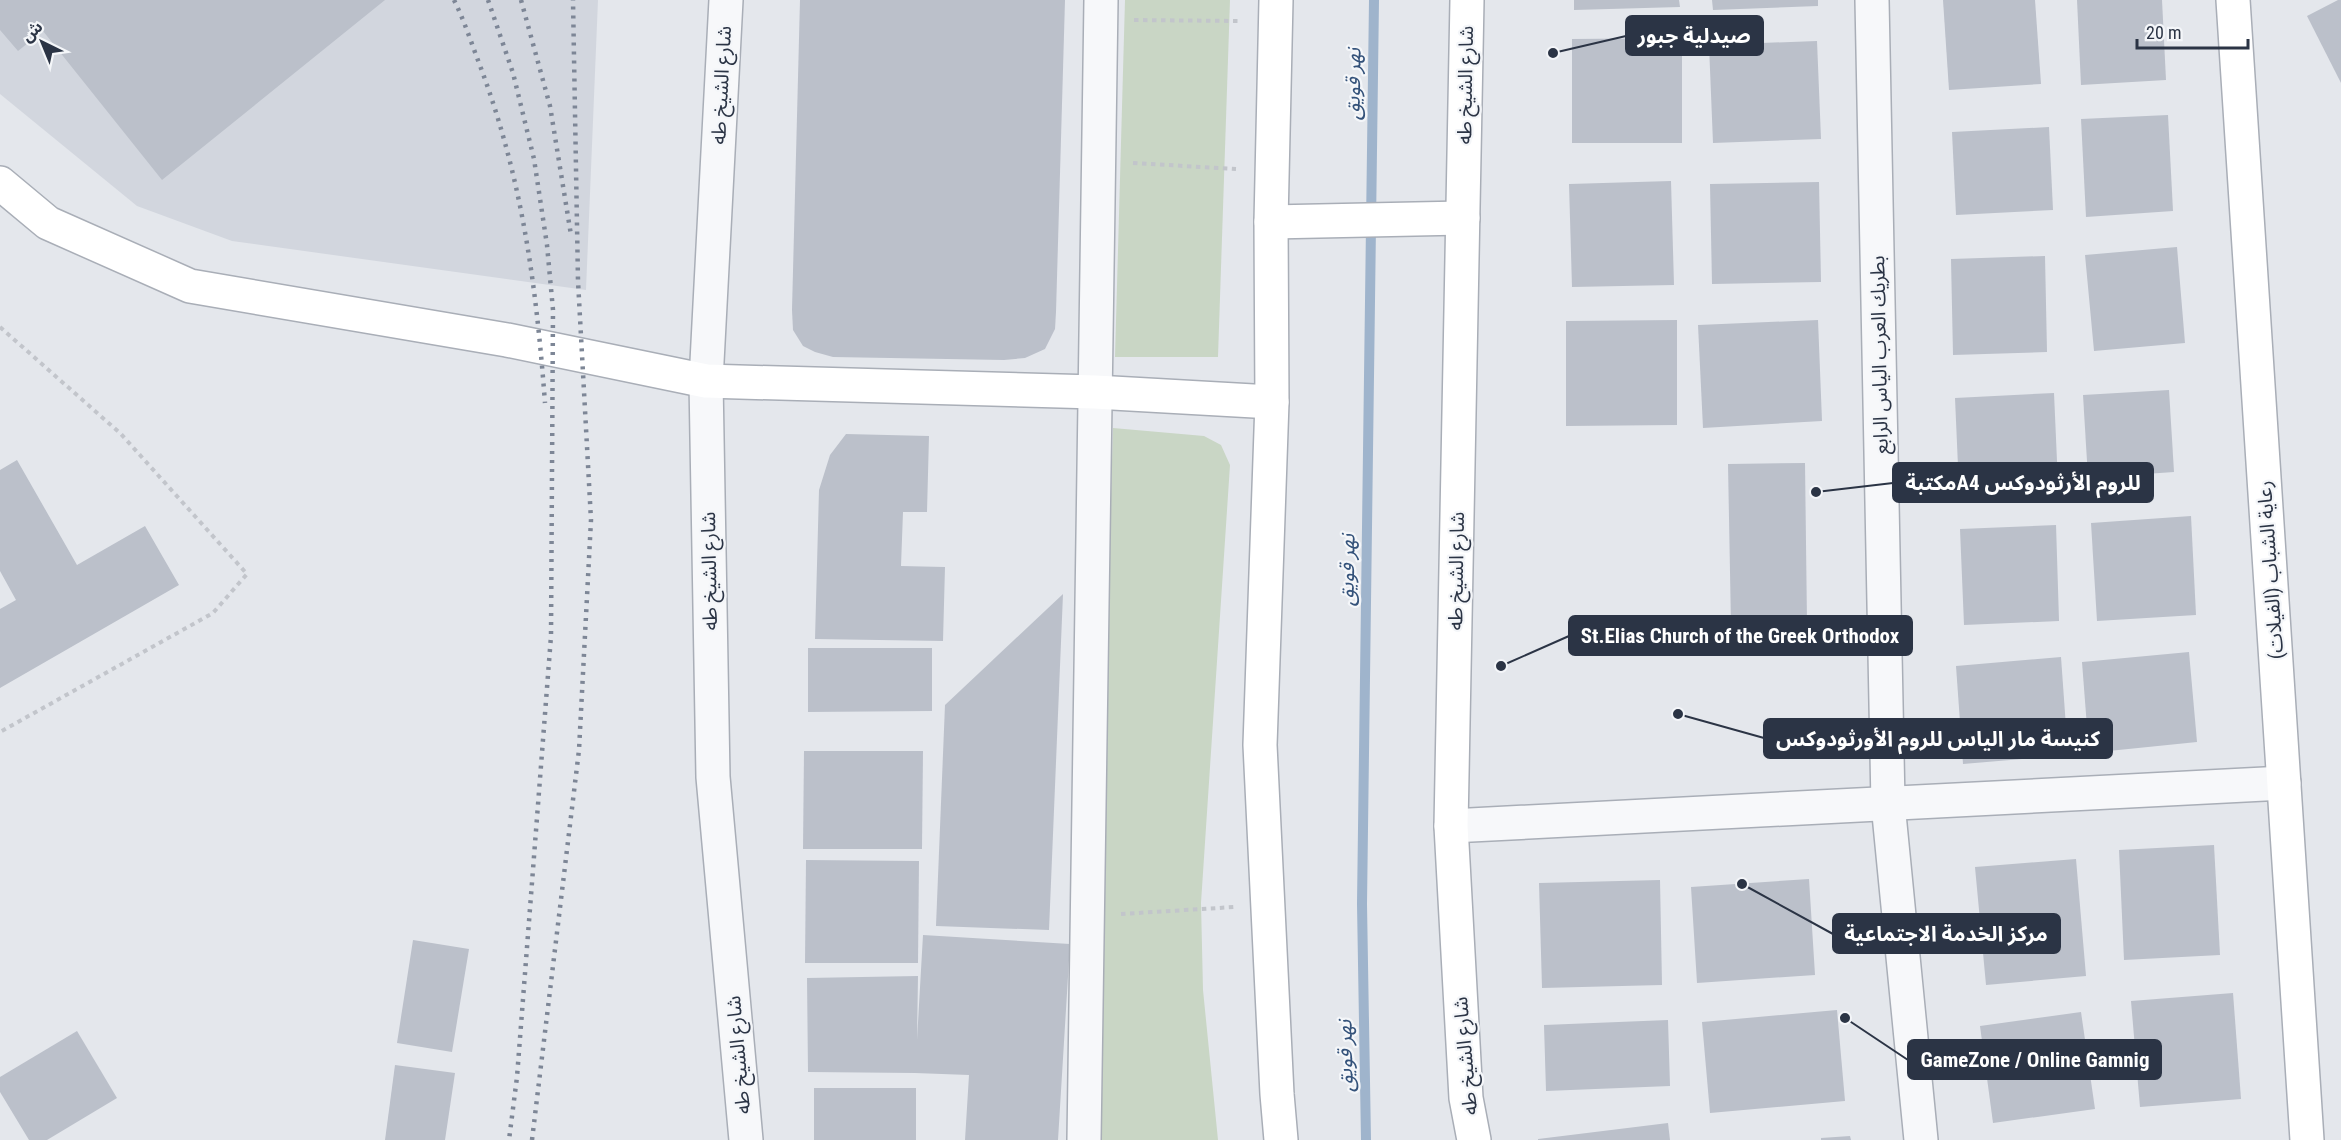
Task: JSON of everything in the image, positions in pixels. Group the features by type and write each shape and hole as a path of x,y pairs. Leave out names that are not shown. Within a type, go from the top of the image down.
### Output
{"main road":[{"name":"شارع الشيخ طه","path":"1467,0 1451,826 1466,1098 1474,1140"},
{"name":"رعاية الشباب (الفيلات)","path":"2233,0 2307,1140"},
{"path":"1276,11 1271,222 1272,402 1260,745 1281,1140"},
{"path":"0,183 48,223 190,286 507,340 706,381 1095,392 1272,402"},
{"path":"1271,222 1463,218"},
{"path":"1463,1140 1466,1098"}],"street":[{"name":"شارع الشيخ طه","path":"726,0 706,381 712,777 746,1140"},
{"name":"بطريك العرب الياس الرابع","path":"1872,0 1888,804 1921,1140"},
{"path":"1084,1140 1101,10"},
{"path":"1451,826 2284,783"}],"path":[{"path":"1101,10 1276,11"},
{"path":"1099,161 1272,171"},
{"path":"0,327 121,434 247,574 213,613 0,732"},
{"path":"1088,915 1268,905"}],"shaded area":[{"path":"0,0 598,0 586,290 232,241 137,206 0,94"}],"green space":[{"path":"1125,0 1230,0 1218,357 1115,357"},
{"path":"1113,428 1204,436 1221,445 1230,465 1201,903 1203,990 1218,1140 1092,1140"}],"building":[{"path":"0,0 385,0 162,180 43,31 18,51 0,30"},
{"path":"800,0 1065,0 1056,312 1055,329 1045,349 1025,358 1004,360 833,357 803,346 793,330 792,310"},
{"path":"1574,0 1679,0 1680,7 1574,10"},
{"path":"1712,0 1818,0 1818,6 1713,10"},
{"path":"1943,0 2035,0 2041,84 1949,90"},
{"path":"2077,0 2162,0 2166,80 2081,85"},
{"path":"2341,0 2341,83 2307,16"},
{"path":"1682,38 1682,143 1572,143 1572,39"},
{"path":"1817,41 1821,139 1713,143 1709,45"},
{"path":"2168,115 2173,211 2086,217 2081,119"},
{"path":"2049,127 2053,210 1956,215 1952,132"},
{"path":"1671,181 1674,285 1572,287 1569,184"},
{"path":"1819,182 1821,282 1712,284 1710,184"},
{"path":"2177,247 2185,343 2094,351 2085,255"},
{"path":"2045,256 2047,352 1953,355 1951,259"},
{"path":"1677,320 1677,425 1566,426 1566,321"},
{"path":"1818,320 1822,421 1703,428 1698,325"},
{"path":"2169,390 2174,472 2088,478 2083,395"},
{"path":"2054,393 2058,484 1959,489 1955,398"},
{"path":"846,434 929,436 927,512 903,512 901,566 945,567 943,641 815,639 819,490 830,455"},
{"path":"17,460 77,565 145,526 179,585 0,688 0,609 16,600 0,571 0,470"},
{"path":"1805,463 1807,623 1731,625 1728,464"},
{"path":"2191,516 2196,615 2097,621 2091,523"},
{"path":"2056,525 2059,621 1964,625 1960,529"},
{"path":"1063,594 1049,930 936,926 945,705"},
{"path":"808,648 932,648 932,711 808,712"},
{"path":"2189,652 2197,742 2089,753 2082,662"},
{"path":"2061,657 2068,755 1963,764 1956,666"},
{"path":"804,751 923,751 922,849 803,849"},
{"path":"2214,845 2220,955 2124,960 2119,850"},
{"path":"2076,859 2086,976 1986,985 1975,867"},
{"path":"806,860 919,861 918,963 805,963"},
{"path":"1809,879 1815,975 1697,983 1691,887"},
{"path":"1660,880 1662,985 1542,988 1539,883"},
{"path":"923,935 1070,944 1058,1140 965,1140 969,1075 808,1072 807,978 918,976 917,1040"},
{"path":"413,940 469,949 452,1052 397,1043"},
{"path":"2233,993 2241,1099 2140,1107 2131,1001"},
{"path":"1837,1010 1845,1101 1710,1113 1702,1022"},
{"path":"2081,1012 2095,1109 1993,1123 1980,1026"},
{"path":"1668,1020 1670,1086 1546,1091 1544,1025"},
{"path":"77,1031 117,1098 47,1140 29,1140 0,1092 0,1077"},
{"path":"395,1065 455,1073 445,1140 385,1140"},
{"path":"814,1088 916,1088 916,1140 814,1140"},
{"path":"1668,1123 1670,1140 1538,1140 1538,1139"},
{"path":"1850,1136 1851,1140 1821,1140 1821,1138"}],"waterway":[{"name":"نهر قويق","path":"1366,1140 1362,904 1374,0"}],"railway":[{"path":"454,0 494,105 516,189 532,273 545,403"},
{"path":"488,0 513,73 534,159 547,245 553,310 551,636 517,1077 509,1140"},
{"path":"521,0 550,106 571,235"},
{"path":"532,1140 579,750 591,520 578,281 573,0"}],"place":[{"name":"صيدلية جبور","path":"1553,53"},
{"name":"مكتبةA4 للروم الأرثودوكس","path":"1816,492"},
{"name":"St.Elias Church of the Greek Orthodox","path":"1501,666"},
{"name":"كنيسة مار الياس للروم الأورثودوكس","path":"1678,714"},
{"name":"مركز الخدمة الاجتماعية","path":"1742,884"},
{"name":"GameZone / Online Gamnig","path":"1845,1018"}]}
